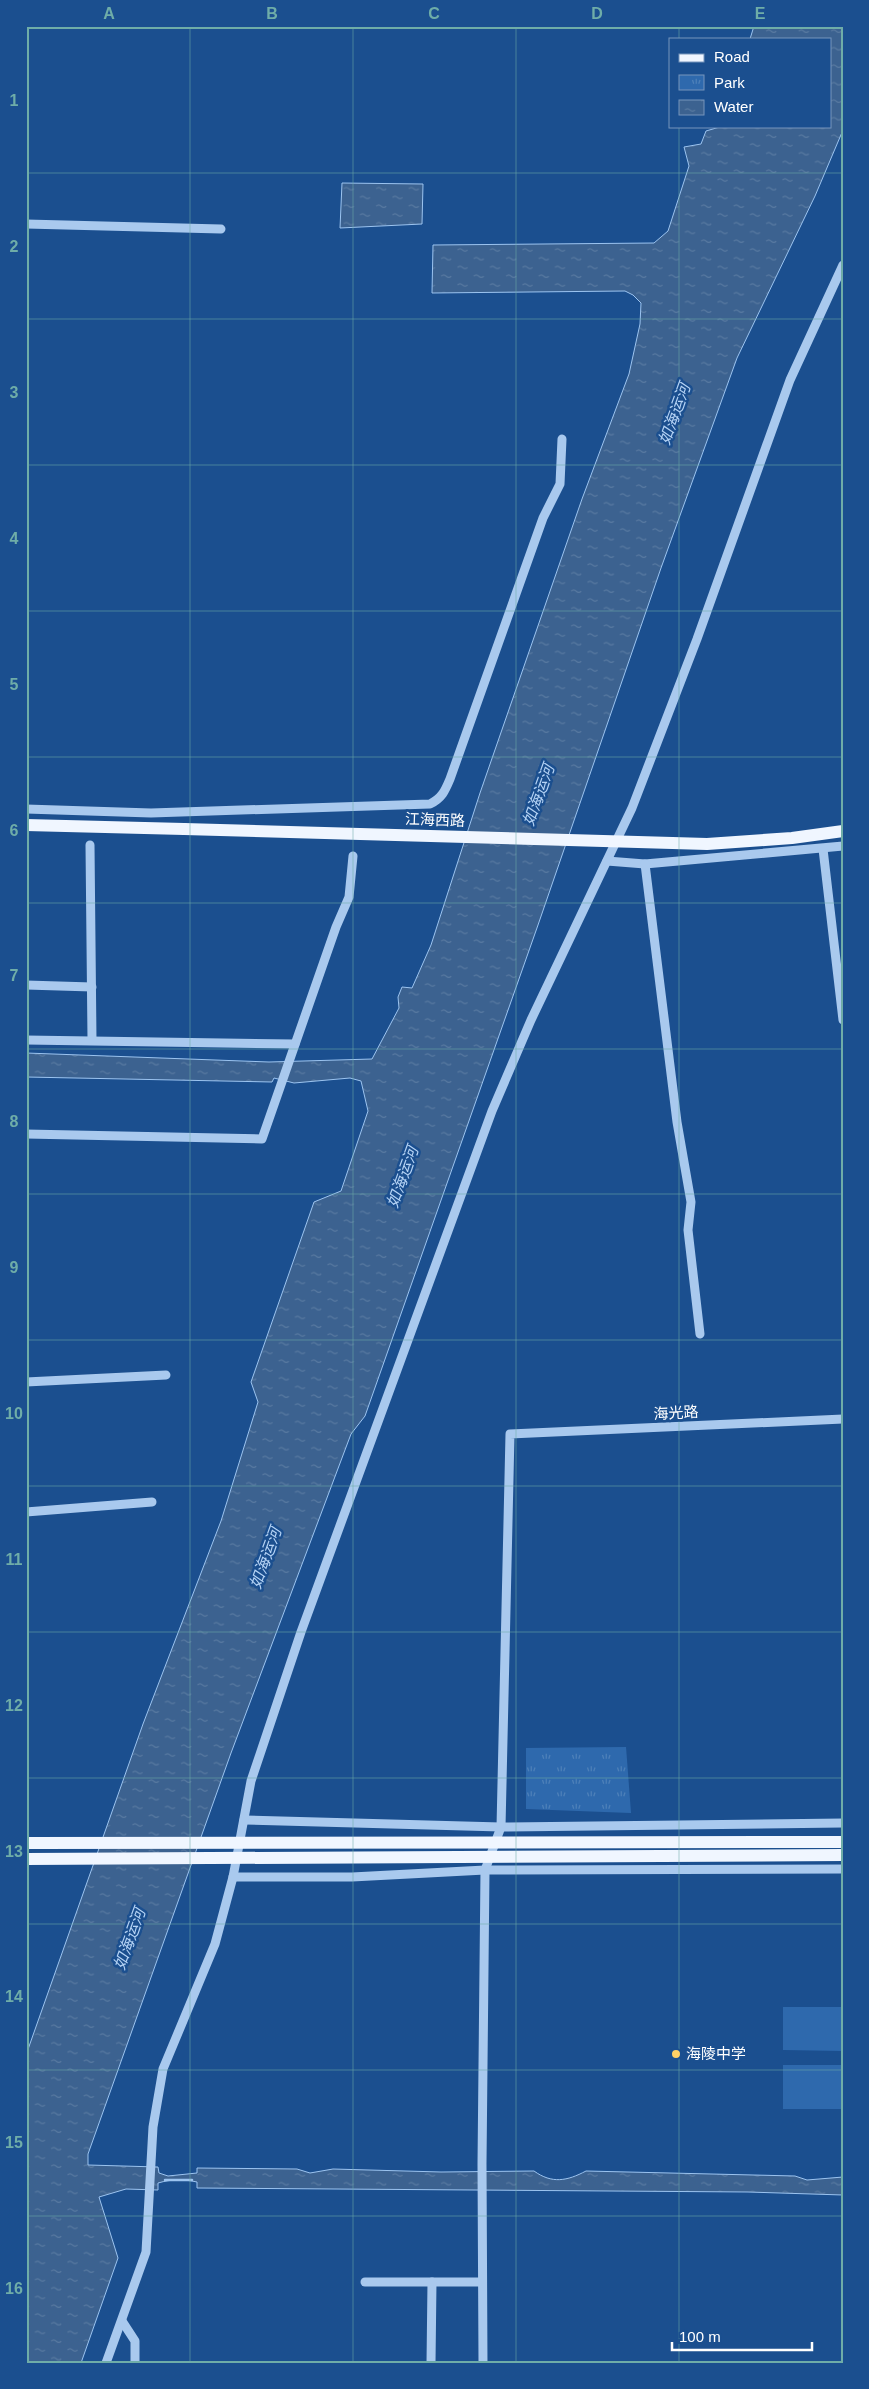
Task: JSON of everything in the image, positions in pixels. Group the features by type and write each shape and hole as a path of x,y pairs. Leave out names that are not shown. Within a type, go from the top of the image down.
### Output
{"main road":[{"name":"江海西路","path":"26,825 707,844 792,838 843,831"},
{"path":"26,1843 843,1842"},
{"path":"26,1859 843,1855"}],"street":[{"path":"26,224 221,229"},
{"path":"106,2363 146,2252 153,2127 163,2069 215,1944 233,1877 251,1781 301,1632 492,1112 531,1020 632,808 697,639 790,380 843,265"},
{"path":"26,809 151,813 430,804 438,800 444,794 450,779 543,518 560,484 562,439"},
{"path":"90,845 92,1040"},
{"path":"607,861 645,864 843,846"},
{"path":"823,849 843,1020"},
{"path":"26,1134 262,1139 336,926 349,897 353,856"},
{"path":"645,864 677,1122 691,1202 688,1230 700,1334"},
{"path":"26,985 92,986"},
{"path":"26,1040 295,1044"},
{"path":"26,1382 166,1375"},
{"name":"海光路","path":"501,1827 510,1434 843,1419"},
{"path":"26,1512 152,1502"},
{"path":"244,1820 501,1827 843,1823"},
{"path":"483,2363 482,2164 485,1870 501,1827"},
{"path":"233,1877 352,1877 485,1870 843,1870"},
{"path":"365,2282 482,2282"},
{"path":"431,2363 432,2282"},
{"path":"122,2321 135,2341 135,2363"}],"green space":[{"path":"626,1747 631,1813 526,1809 526,1748"},
{"path":"783,2007 843,2007 843,2051 783,2050"},
{"path":"783,2065 843,2065 843,2109 783,2109"}],"water":[{"name":"如海运河","path":"754,26 843,26 843,130 815,196 737,358 661,568 538,925 365,1416 351,1434 231,1753 88,2154 88,2165 158,2167 159,2173 168,2176 197,2173 197,2168 297,2169 310,2173 333,2169 441,2172 534,2171 547,2178 560,2180 586,2171 795,2176 807,2180 843,2177 843,2195 748,2192 197,2188 197,2182 187,2180 158,2183 158,2190 126,2189 99,2197 118,2258 81,2363 26,2363 26,2055 143,1724 221,1521 258,1402 251,1382 314,1202 341,1191 368,1111 361,1081 350,1078 294,1083 274,1078 272,1082 26,1077 26,1053 269,1062 372,1059 399,1008 398,997 402,987 412,988 431,945 480,793 582,499 629,374 640,324 641,303 633,295 625,291 432,293 433,245 654,243 668,231 689,166 684,147 701,144 706,131 716,128 832,128 832,38 750,38"},
{"path":"342,183 423,184 422,224 340,228"}],"waterway":[{"path":"165,2180 192,2180"}],"place":[{"name":"海陵中学","path":"676,2054"}]}
